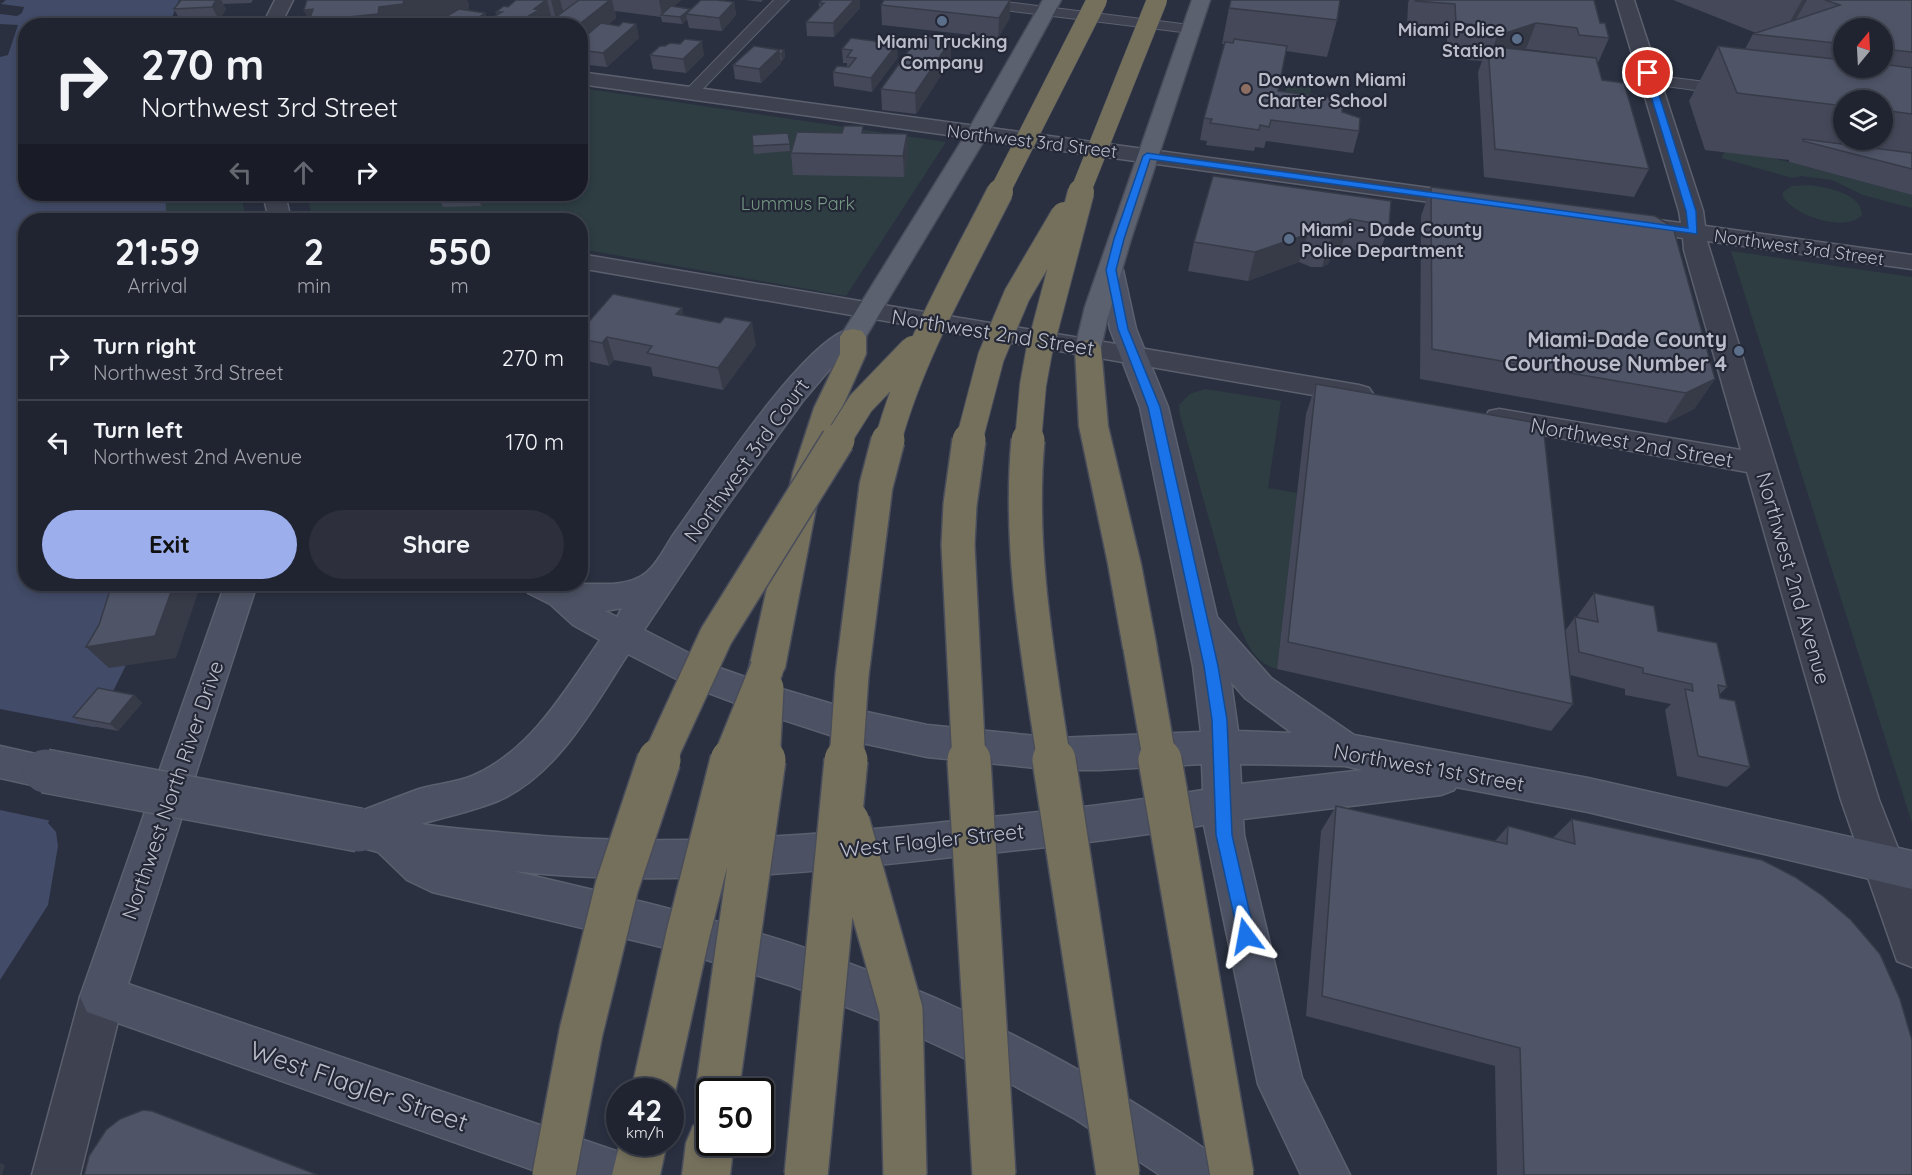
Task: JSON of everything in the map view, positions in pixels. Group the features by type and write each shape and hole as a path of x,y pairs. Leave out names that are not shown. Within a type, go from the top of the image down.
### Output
{"highway":[{"path":"806,1175 843,806 852,675 876,486 899,400 928,333 1097,0"},
{"path":"1118,1175 1034,633 1025,510 1033,385 1046,322 1083,183 1156,0"},
{"path":"994,1175 966,708 958,545 960,505 969,438 991,357 1017,295 1083,183"},
{"path":"554,1175 581,1032 617,886 662,750 716,636 861,403 928,333"},
{"path":"656,1078 688,934 735,747 767,668 808,472 828,408 853,354 853,337"},
{"path":"1088,348 1087,385 1099,458 1122,555 1140,648 1232,1175"},
{"path":"719,1078 765,751 767,668"},
{"path":"843,806 901,1010 904,1175"},
{"path":"636,1175 640,1156"},
{"path":"706,1175 708,1156"}],"main road":[{"path":"1088,348 1091,324 1201,0"},
{"name":"Northwest 3rd Court","path":"374,833 421,806 456,799 488,787 523,765 543,746 567,716 711,504 788,400 831,350 853,337 977,134 1049,6"},
{"path":"1111,270 1123,329 1154,407 1211,666 1219,720 1218,747 1227,853 1281,1083 1326,1175"},
{"path":"560,591 598,599 615,598 645,589 662,579"},
{"name":"Northwest North River Drive","path":"102,997 239,591"},
{"name":"Northwest 1st Street","path":"554,591 585,616 685,668 741,691 839,722 927,741 1057,754 1100,754 1218,747 1345,750 1588,795 1897,866"},
{"path":"1199,616 1258,688 1345,750"},
{"name":"West Flagler Street","path":"0,762 374,833 478,850 544,856 650,860 730,859 861,849 1153,815 1268,797 1472,774"},
{"path":"374,833 427,871 650,923 730,945 810,972 916,1014 993,1049 1059,1083 1134,1127 1201,1175"},
{"name":"West Flagler Street","path":"102,997 616,1175"}],"street":[{"path":"275,18 284,0"},
{"path":"690,94 782,0"},
{"path":"956,0 1049,6 1190,29"},
{"name":"Northwest 2nd Avenue","path":"1625,0 1691,211 1699,261 1860,800 1897,866 1912,946"},
{"name":"Northwest 3rd Street","path":"588,79 1496,204"},
{"path":"1650,80 1742,91"},
{"name":"Northwest 3rd Street","path":"1611,220 1912,262"},
{"name":"Northwest 2nd Street","path":"588,262 1383,398"},
{"name":"Northwest 2nd Street","path":"1469,413 1761,464"},
{"path":"56,1175 102,997"}],"green space":[{"path":"1288,77 1312,80 1310,99 1285,96"},
{"name":"Lummus Park","path":"588,89 946,142 846,296 588,250 588,213 311,213 309,201 588,201"},
{"path":"1725,152 1773,158 1912,195 1912,208 1863,195 1832,180 1801,176 1792,178 1721,158"},
{"path":"1809,185 1842,192 1856,201 1862,215 1844,222 1821,220 1798,210 1783,197 1783,192 1792,186"},
{"path":"166,201 242,201 245,213 166,213"},
{"path":"1731,251 1912,277 1912,823"},
{"path":"1205,389 1281,401 1268,488 1297,493 1277,669 1257,657 1248,645 1238,623 1180,415 1179,405 1190,394"}],"water":[{"path":"6,0 179,0 172,18 18,18 18,25 0,24 0,14 17,16 22,13 24,7 1,4"},
{"path":"18,25 18,201 166,201 166,213 18,213 18,591 137,591 121,647 126,665 48,823 56,832 58,846 48,905 0,980 0,57 8,55"}],"pier":[{"path":"0,709 99,728 52,821 0,810"}],"building":[{"path":"181,0 216,0 212,7 174,9"},
{"path":"307,0 404,0 403,4 379,7 378,14 339,18 310,18 313,9 304,10"},
{"path":"516,0 546,0 534,9 539,10 525,18 491,18 502,12 496,12 504,6 508,7"},
{"path":"579,0 610,0 587,18 555,18"},
{"path":"701,0 734,2 719,18 686,14"},
{"path":"822,0 854,0 833,23 806,22 824,3 819,3"},
{"path":"884,0 1010,0 999,18 881,5"},
{"path":"1231,0 1340,0 1337,20 1229,8"},
{"path":"1415,0 1594,0 1600,23 1605,23 1609,38 1579,35 1577,28 1536,23 1497,36 1476,33 1476,25 1456,23 1455,4"},
{"path":"1825,0 1912,0 1912,52 1893,50 1893,18 1833,18 1833,43 1753,34 1840,5"},
{"path":"671,6 690,9 680,17 661,15"},
{"path":"459,9 485,13 478,18 444,18"},
{"path":"623,22 636,24 603,53 588,51 588,34 601,23 619,26"},
{"path":"919,36 951,40 915,93 881,89"},
{"path":"851,38 897,44 871,78 833,72 837,66 849,67 856,58 847,57 852,50 842,49"},
{"path":"685,39 702,41 683,59 650,55 660,46 670,43 680,44"},
{"path":"1234,39 1287,46 1278,91 1343,99 1342,112 1360,118 1359,131 1271,120 1269,127 1260,125 1259,130 1210,123 1212,119 1204,118 1225,42 1233,43"},
{"path":"754,46 779,50 759,69 733,65"},
{"path":"1488,46 1596,58 1602,80 1624,83 1649,169 1495,149"},
{"path":"1718,46 1833,59 1833,78 1893,78 1893,65 1912,68 1912,114 1893,111 1893,90 1833,90 1833,105 1737,93"},
{"path":"844,126 863,126 862,133 907,134 903,156 791,153 797,132 842,133"},
{"path":"788,133 790,144 753,146 752,135"},
{"path":"1803,139 1833,143 1833,149 1803,141"},
{"path":"1838,150 1889,150 1912,153 1912,169"},
{"path":"1213,176 1391,201 1389,226 1350,219 1337,225 1340,230 1331,238 1320,238 1308,234 1255,252 1194,242"},
{"path":"1431,187 1655,216 1673,227 1715,379 1686,393 1432,349"},
{"path":"613,294 682,308 676,314 720,323 725,317 752,322 718,368 647,353 652,346 607,337 602,343 588,340 588,323"},
{"path":"1316,384 1543,424 1573,704 1288,642"},
{"path":"110,591 171,591 155,636 86,647 99,625"},
{"path":"1594,593 1654,606 1658,631 1717,643 1727,687 1718,685 1720,698 1735,701 1750,767 1698,756 1685,689 1693,691 1692,684 1643,673 1643,668 1579,652 1575,617 1598,622"},
{"path":"98,688 134,695 110,724 73,717"},
{"path":"1336,806 1507,844 1508,826 1575,844 1572,819 1762,860 1795,877 1823,896 1851,920 1880,954 1900,999 1912,1040 1912,1175 1524,1175 1520,1048 1322,996"},
{"path":"143,1110 152,1111 318,1175 84,1175 89,1156 106,1130 120,1119"}],"place":[{"name":"Miami Trucking Company","path":"942,21"},
{"name":"Miami Police Station","path":"1517,39"},
{"name":"Downtown Miami Charter School","path":"1246,89"},
{"name":"Miami - Dade County Police Department","path":"1289,239"},
{"name":"Miami-Dade County Courthouse Number 4","path":"1739,351"}],"route":[{"path":"1246,936 1224,835 1218,747 1219,720 1211,666 1154,407 1123,329 1111,270 1147,156 1693,232 1691,211 1648,73"}]}
